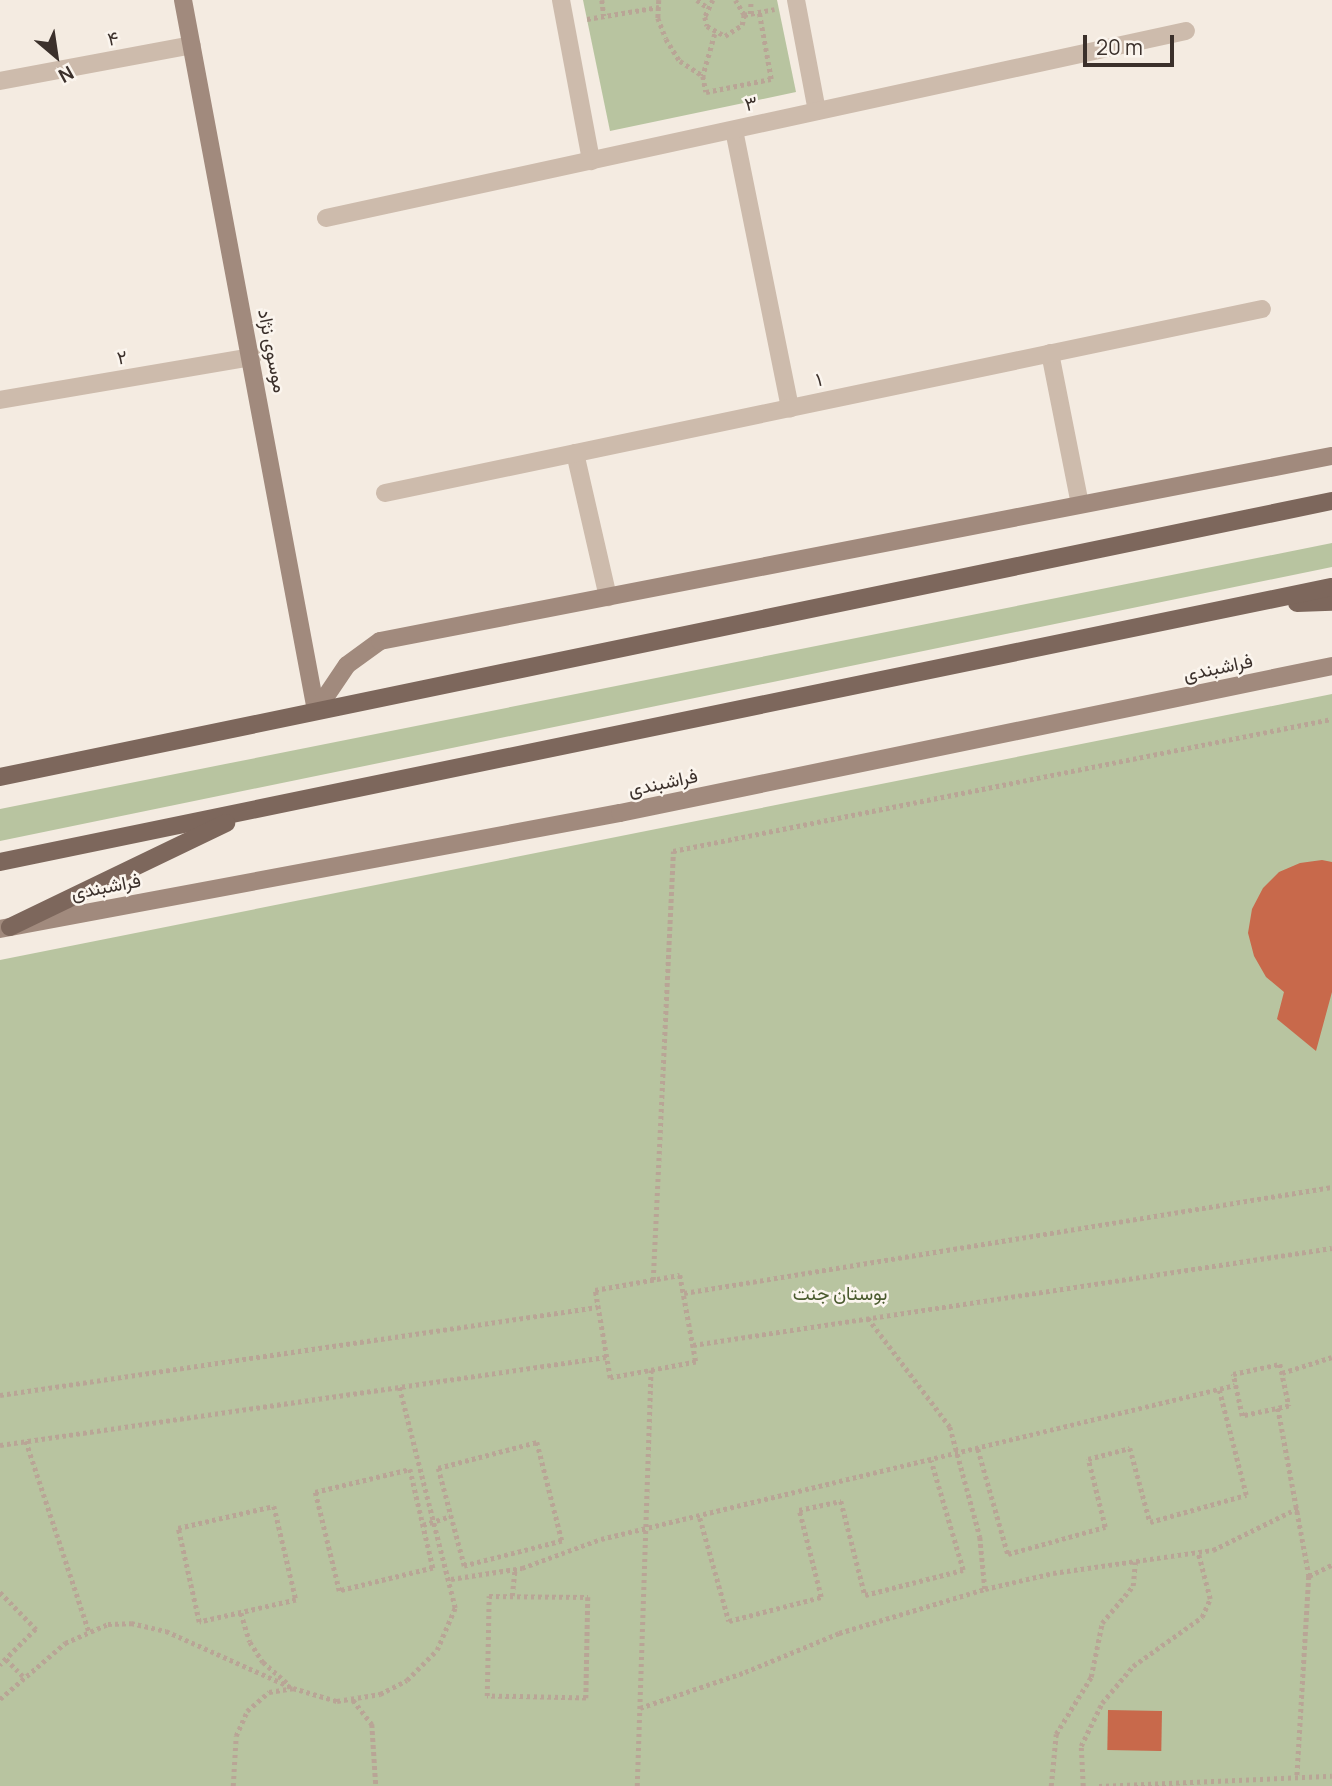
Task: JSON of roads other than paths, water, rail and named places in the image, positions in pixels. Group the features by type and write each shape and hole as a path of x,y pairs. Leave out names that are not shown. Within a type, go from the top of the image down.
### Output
{"main road":[{"name":"موسوی نژاد","path":"183,0 316,711"},
{"path":"316,711 346,666 380,641 1332,456"},
{"path":"0,777 1332,501"},
{"path":"0,862 248,813 1332,587"},
{"path":"1241,604 1332,602"},
{"name":"فراشبندی","path":"5,928 620,813 1332,666"},
{"path":"5,928 248,813"}],"street":[{"path":"561,0 591,161"},
{"path":"796,0 817,111"},
{"name":"۳","path":"326,218 1186,31"},
{"name":"۴","path":"0,80 192,45"},
{"path":"734,130 790,408"},
{"name":"۱","path":"385,493 1262,309"},
{"path":"1050,354 1080,504"},
{"name":"۲","path":"0,400 251,357"},
{"path":"575,453 608,597"}],"park label":[{"name":"بوستان جنت","path":"840,1294"}]}
